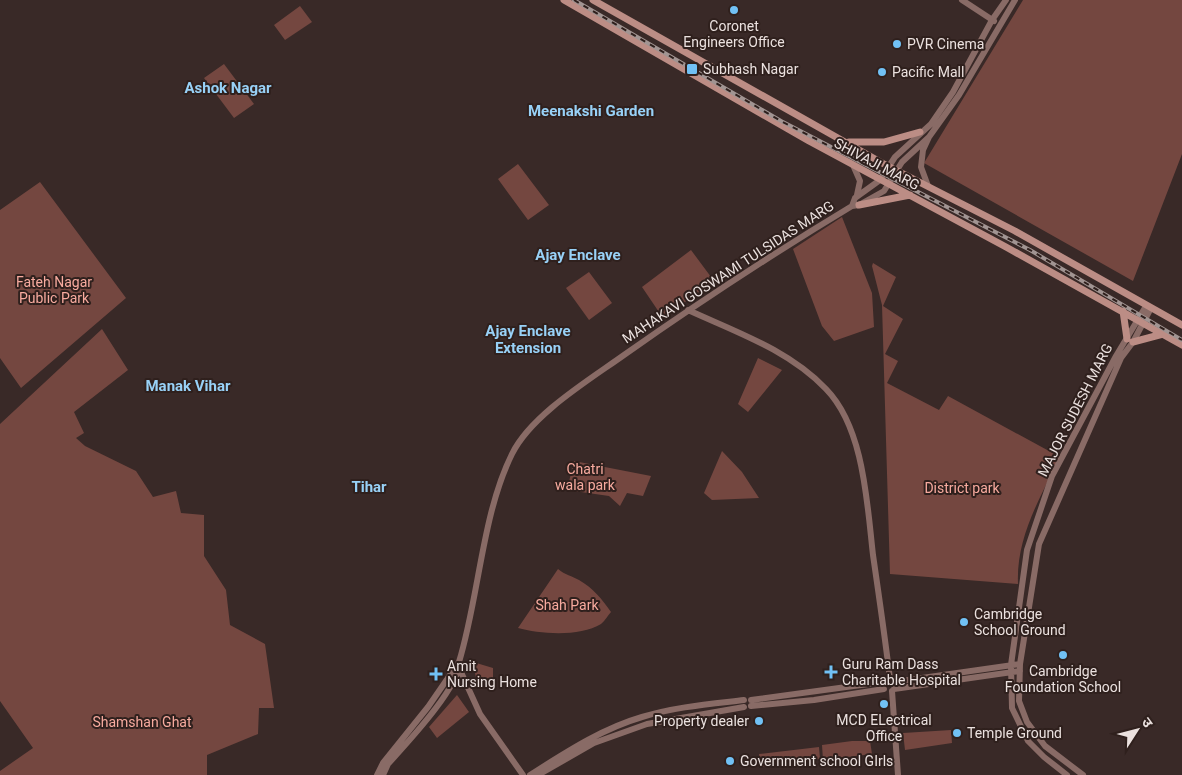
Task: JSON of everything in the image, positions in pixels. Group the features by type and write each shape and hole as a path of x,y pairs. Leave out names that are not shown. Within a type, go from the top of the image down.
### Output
{"main road":[{"name":"SHIVAJI MARG","path":"564,0 786,129 1182,345"},
{"name":"SHIVAJI MARG","path":"593,0 892,168 1015,231 1182,325"},
{"path":"847,142 884,142 920,132"},
{"path":"855,203 910,195"},
{"path":"1123,312 1130,341 1164,334"}],"street":[{"path":"962,0 999,24"},
{"path":"889,184 892,168 920,132 931,124 952,92 992,20 1006,0"},
{"path":"880,180 929,137 959,95 999,24 1015,0"},
{"path":"928,186 923,176 921,158 929,137"},
{"path":"852,164 860,181 855,203"},
{"name":"MAHAKAVI GOSWAMI TULSIDAS MARG","path":"855,203 880,180"},
{"name":"MAHAKAVI GOSWAMI TULSIDAS MARG","path":"523,775 480,714 460,670 459,662 498,492 511,454 522,436 592,378 688,310 855,203 884,190 889,184"},
{"name":"MAJOR SUDESH MARG","path":"1083,775 1045,746 1034,733 1019,701 1020,668 1039,544 1121,358 1148,307"},
{"path":"688,310 765,345 797,363 828,390 842,411 853,436 862,470 890,685 898,775"},
{"name":"MAJOR SUDESH MARG","path":"1067,775 1035,749 1022,731 1012,708 1011,669 1027,550 1052,476 1130,341"},
{"name":"MAHAKAVI GOSWAMI TULSIDAS MARG","path":"377,775 383,762 428,707 459,662"},
{"path":"530,775 594,737 642,717 670,710 748,703 1020,668"},
{"path":"383,775 388,764 446,694 460,670"},
{"path":"538,775 594,743 647,724 748,703"}],"green space":[{"path":"1023,0 1182,0 1182,154 1133,281 924,163"},
{"path":"300,6 312,22 285,40 274,25"},
{"path":"224,64 254,104 234,118 204,78"},
{"path":"518,164 549,205 528,220 498,179"},
{"name":"Fateh Nagar Public Park","path":"40,182 126,298 21,388 0,358 0,210"},
{"path":"842,217 872,293 874,327 834,341 822,326 793,249"},
{"path":"691,250 714,281 663,318 642,287"},
{"name":"District park","path":"873,263 896,277 883,306 903,319 885,354 898,361 887,383 939,410 948,396 1060,457 1037,503 1025,534 1018,567 1018,584 890,574 882,305 872,266"},
{"path":"589,272 612,303 589,320 566,288"},
{"name":"Shamshan Ghat","path":"102,329 128,370 74,412 84,433 76,438 85,446 136,471 153,497 176,491 181,513 204,515 204,556 226,590 230,625 265,644 274,708 259,708 258,734 207,755 207,775 0,775 0,771 33,748 0,701 0,424"},
{"path":"758,358 782,370 748,412 738,404"},
{"path":"722,451 742,472 759,498 712,500 704,493"},
{"name":"Chatri wala park","path":"574,461 651,476 643,496 627,493 620,506 609,496 567,490"},
{"name":"Shah Park","path":"558,569 589,587 601,598 611,612 601,624 571,633 537,632 518,628"},
{"path":"473,662 493,668 493,679 478,689"},
{"path":"457,695 469,712 437,738 429,727"},
{"path":"951,730 952,743 905,750 903,733"},
{"path":"870,741 872,754 823,760 822,745"},
{"path":"819,747 820,759 761,767 759,754"}],"railway":[{"path":"574,0 781,121 1030,250 1182,340"}],"place":[{"name":"Coronet Engineers Office","path":"734,10"},
{"name":"PVR Cinema","path":"897,44"},
{"name":"Subhash Nagar","path":"692,69"},
{"name":"Pacific Mall","path":"882,72"},
{"name":"Cambridge School Ground","path":"964,622"},
{"name":"Cambridge Foundation School","path":"1063,655"},
{"name":"Guru Ram Dass Charitable Hospital","path":"831,672"},
{"name":"Amit Nursing Home","path":"436,674"},
{"name":"MCD ELectrical Office","path":"884,704"},
{"name":"Property dealer","path":"759,721"},
{"name":"Temple Ground","path":"957,733"},
{"name":"Government school GIrls","path":"730,761"}],"district":[{"name":"Ashok Nagar","path":"228,88"},
{"name":"Meenakshi Garden","path":"591,111"},
{"name":"Ajay Enclave","path":"578,255"},
{"name":"Ajay Enclave Extension","path":"528,340"},
{"name":"Manak Vihar","path":"188,386"},
{"name":"Tihar","path":"369,487"}]}
